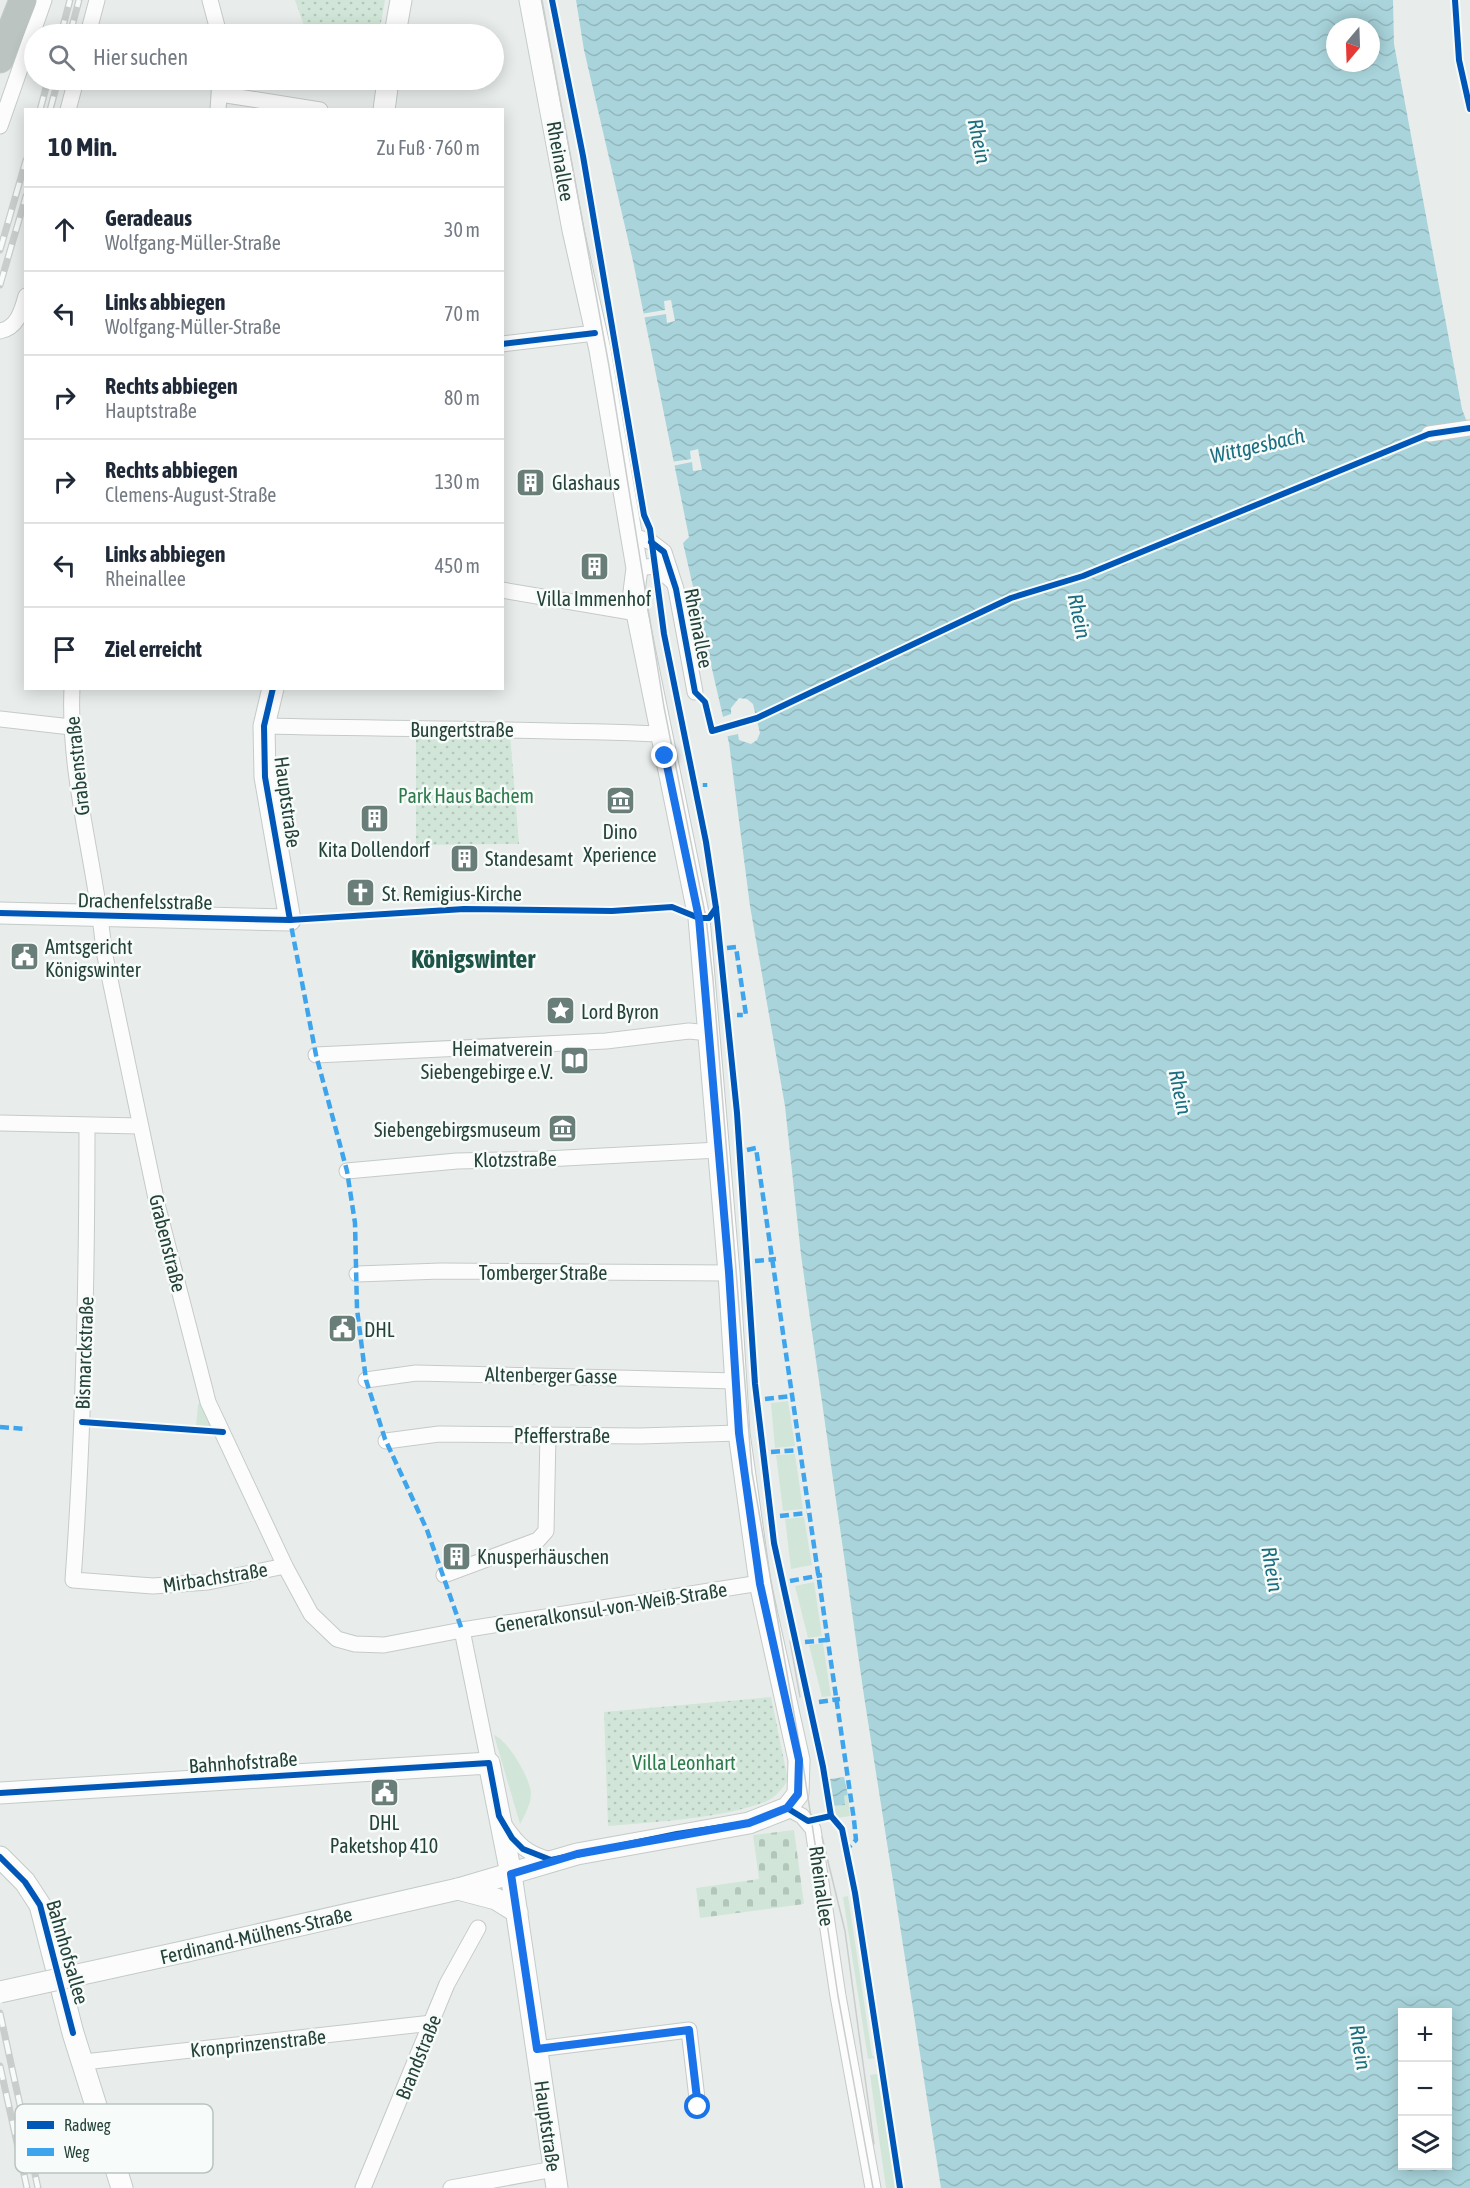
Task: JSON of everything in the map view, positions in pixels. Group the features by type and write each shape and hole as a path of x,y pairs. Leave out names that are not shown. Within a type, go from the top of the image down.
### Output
{"highway":[{"path":"0,59 23,0"}],"street":[{"path":"36,24 44,0"},
{"path":"91,24 97,0"},
{"path":"210,0 216,24"},
{"path":"397,24 401,0"},
{"name":"Rheinallee","path":"530,0 595,333 637,568 634,592 637,613 699,918 729,1272 739,1433 760,1584 799,1760 798,1794 787,1808 802,1816 813,1829 838,1996 873,2188"},
{"path":"0,126 24,57"},
{"path":"69,108 73,90"},
{"path":"384,108 387,90"},
{"path":"220,94 308,108"},
{"path":"3,331 18,319 24,302"},
{"path":"504,344 595,333"},
{"path":"1430,434 1470,428"},
{"name":"Rheinallee","path":"631,535 651,542 664,552 695,692"},
{"name":"Rheinallee","path":"637,568 655,566 672,581"},
{"path":"504,590 637,613"},
{"name":"Grabenstraße","path":"72,690 71,727 81,815 101,917 104,951 140,1126 208,1402 285,1566 311,1614 337,1639 355,1644 384,1645 462,1630"},
{"name":"Hauptstraße","path":"273,690 264,726 265,777 290,920"},
{"path":"0,719 71,727"},
{"name":"Bungertstraße","path":"264,726 424,730 546,729 660,734"},
{"name":"Drachenfelsstraße","path":"0,913 290,920"},
{"path":"316,1055 606,1041 689,1031 709,1033"},
{"path":"0,1123 87,1127 140,1126"},
{"name":"Bismarckstraße","path":"73,1580 81,1467 86,1318 87,1127"},
{"name":"Klotzstraße","path":"347,1171 457,1161 544,1160 719,1150"},
{"name":"Tomberger Straße","path":"357,1274 441,1271 729,1272"},
{"name":"Altenberger Gasse","path":"366,1380 416,1373 736,1381"},
{"name":"Pfefferstraße","path":"386,1441 439,1434 640,1436 739,1433"},
{"path":"444,1575 538,1540 546,1531 548,1434"},
{"name":"Mirbachstraße","path":"73,1580 164,1586 208,1582 285,1566"},
{"name":"Generalkonsul-von-Weiß-Straße","path":"462,1630 760,1584"},
{"name":"Hauptstraße","path":"462,1630 511,1874 556,2179"},
{"name":"Bahnhofstraße","path":"0,1793 489,1763"},
{"name":"Ferdinand-Mülhens-Straße","path":"0,1992 458,1889 551,1860 677,1834 749,1823 787,1808"},
{"name":"Hauptstraße","path":"499,1816 518,1845 533,1854 551,1860"},
{"name":"Bahnhofsallee","path":"0,1857 33,1892 40,1905 73,2033 97,2104"},
{"path":"458,1889 496,1899 517,1912"},
{"name":"Brandstraße","path":"363,2188 447,1984 478,1928"},
{"name":"Kronprinzenstraße","path":"84,2062 432,2024"},
{"path":"537,2049 689,2030 698,2107"},
{"name":"Bahnhofsallee","path":"117,2173 122,2188"},
{"path":"451,2188 556,2179"}],"green space":[{"path":"295,0 385,0 381,24 303,24"},
{"name":"Park Haus Bachem","path":"416,734 510,734 519,844 416,845"},
{"path":"788,1401 795,1446 775,1448 771,1403"},
{"path":"202,1402 211,1427 196,1427 198,1404"},
{"path":"795,1454 803,1509 783,1511 776,1455"},
{"path":"804,1517 812,1565 791,1569 785,1519"},
{"path":"814,1582 822,1636 808,1638 795,1586"},
{"path":"823,1643 831,1696 822,1697 809,1645"},
{"name":"Villa Leonhart","path":"771,1697 788,1780 772,1798 747,1808 708,1816 608,1826 604,1712"},
{"path":"494,1735 500,1738 512,1752 530,1786 530,1801 520,1824"},
{"path":"848,1795 850,1816 837,1818 833,1806 844,1805 844,1796"},
{"path":"794,1830 804,1904 700,1918 696,1888 759,1879 753,1835"},
{"path":"848,1896 872,2055 875,2058 868,2059 843,1897"},
{"path":"877,2074 896,2188 886,2188 870,2075"}],"water":[{"path":"576,0 1393,0 1394,44 1462,409 1470,430 1470,2188 941,2188 864,1696 801,1255 785,1106 750,906 729,743 683,543 689,537 633,261 584,50"},
{"path":"844,1777 848,1795 844,1796 845,1805 833,1806 830,1779"}],"pier":[{"path":"671,300 675,321 667,323 666,314 641,318 641,314 665,310 664,301"},
{"path":"698,449 702,470 693,471 692,462 672,466 671,462 691,459 690,451"},
{"path":"739,698 747,699 753,704 760,733 757,740 751,744 739,740 738,734 724,737 720,718 731,714 731,708"}],"ferry route":[{"path":"757,718 1011,598 1083,576 1424,436"}],"tram line":[{"path":"542,0 609,366 664,707 706,918 713,979 752,1472 804,1771 838,1996 873,2188"},
{"path":"790,1641 800,1697"},
{"path":"822,1837 845,1931 874,2144"}],"railway":[{"path":"64,24 70,0"},
{"path":"73,24 79,0"},
{"path":"41,108 45,90"},
{"path":"51,108 55,90"},
{"path":"0,250 24,167"},
{"path":"0,285 24,203"},
{"path":"0,2013 20,2104"},
{"path":"0,2066 15,2134"},
{"path":"24,2173 27,2188"},
{"path":"35,2173 38,2188"}],"marked path":[{"path":"295,920 290,920 316,1055 347,1171 355,1223 357,1309 366,1380 385,1439 427,1530 462,1630"},
{"path":"727,948 736,947 746,1015 737,1015"},
{"path":"747,1150 756,1148 854,1820 856,1840 846,1850"},
{"path":"755,1261 776,1259"},
{"path":"765,1399 791,1396"},
{"path":"0,1427 27,1429"},
{"path":"771,1452 799,1450"},
{"path":"780,1516 807,1513"},
{"path":"790,1581 822,1575"},
{"path":"805,1642 826,1640"},
{"path":"819,1702 840,1699"}],"cycle path":[{"path":"552,0 583,156 644,515 650,529 664,634 706,842 716,908 737,1113 755,1384 774,1543 823,1767 831,1816 842,1829 855,1893 900,2188"},
{"path":"1455,0 1459,60 1470,109"},
{"path":"504,344 595,333"},
{"path":"651,542 664,552 676,589 695,692 705,702 712,731 757,718 1011,598 1083,576 1429,434 1470,428"},
{"path":"273,690 264,726 265,777 290,920"},
{"path":"0,913 290,920 464,909 612,911 672,907 699,918 709,918 716,908"},
{"path":"82,1422 223,1432"},
{"path":"0,1793 489,1763 499,1816 512,1838 523,1849 551,1860 677,1834 749,1823 787,1808 808,1821 831,1816"},
{"path":"0,1857 25,1882 40,1905 73,2033"}],"place":[{"name":"Glashaus","path":"531,482"},
{"name":"Villa Immenhof","path":"594,567"},
{"name":"Dino Xperience","path":"620,800"},
{"name":"Kita Dollendorf","path":"374,818"},
{"name":"Standesamt","path":"464,858"},
{"name":"St. Remigius-Kirche","path":"361,893"},
{"name":"Amtsgericht Königswinter","path":"24,957"},
{"name":"Lord Byron","path":"560,1011"},
{"name":"Heimatverein Siebengebirge e.V.","path":"574,1060"},
{"name":"Siebengebirgsmuseum","path":"562,1129"},
{"name":"DHL","path":"343,1329"},
{"name":"Knusperhäuschen","path":"456,1556"},
{"name":"DHL Paketshop 410","path":"384,1792"}],"district":[{"name":"Königswinter","path":"473,959"}],"route":[{"path":"665,756 699,918 729,1272 739,1433 760,1584 799,1760 798,1794 787,1808 749,1823 677,1834 577,1854 511,1874 537,2049 689,2030 698,2107"}],"water label":[{"name":"Rhein","path":"980,141"},
{"name":"Wittgesbach","path":"1257,445"},
{"name":"Rhein","path":"1080,616"},
{"name":"Rhein","path":"1181,1092"},
{"name":"Rhein","path":"1273,1569"},
{"name":"Rhein","path":"1361,2047"}]}
